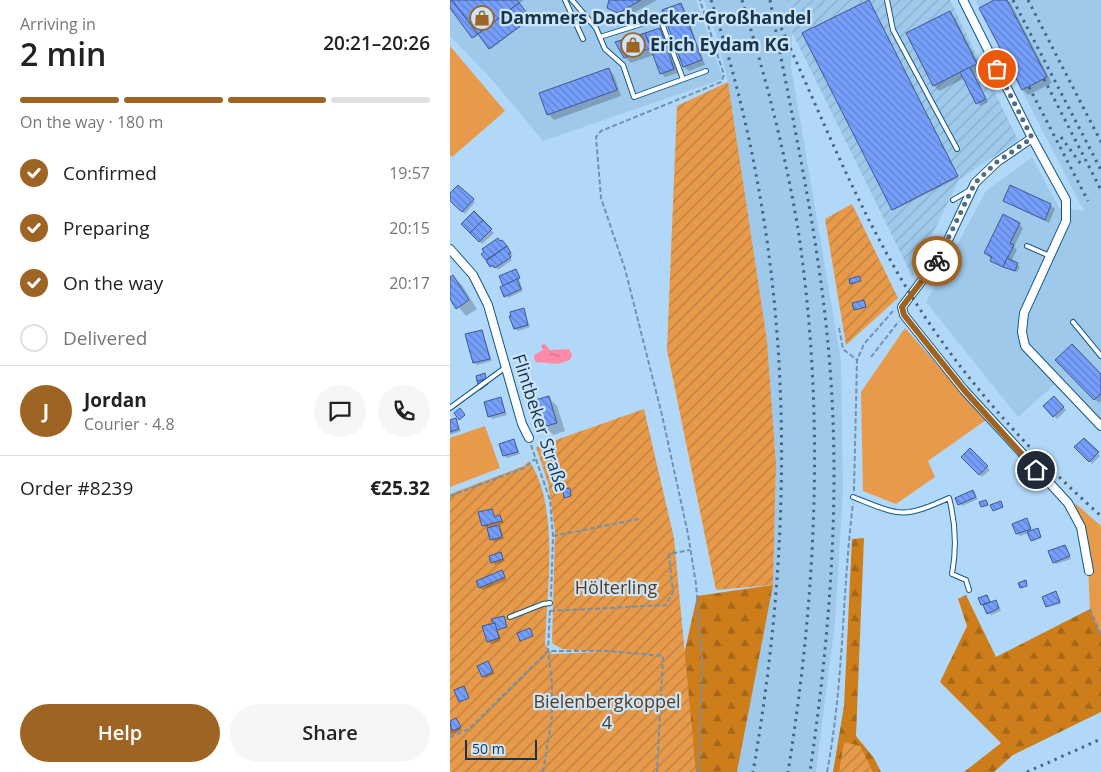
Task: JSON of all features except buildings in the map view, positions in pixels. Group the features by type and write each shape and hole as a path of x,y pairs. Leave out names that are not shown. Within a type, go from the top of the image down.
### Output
{"street":[{"path":"963,0 1032,138 1066,200 1068,209 1066,221 1024,313 1022,332 1025,346 1101,426"},
{"path":"1032,138 997,162 973,188 941,255 903,311 964,390 1068,503 1081,527 1089,571"},
{"name":"Flintbeker Straße","path":"450,248 473,275 482,290 522,424 529,438"}],"lane":[{"path":"565,0 583,39"},
{"path":"572,0 596,28 605,49 623,65 634,97 706,71"},
{"path":"886,0 894,30 957,149"},
{"path":"600,37 660,18 683,79"},
{"path":"953,200 973,188"},
{"path":"1027,246 1050,256"},
{"path":"1073,322 1101,356"},
{"path":"450,408 506,366"},
{"path":"854,497 890,512 905,514 918,512 949,498 955,520 956,540 952,574 966,580 969,590"},
{"path":"510,618 542,604 550,603"}],"path":[{"path":"596,137 601,198 625,269 662,415 690,550 702,660 699,772"},
{"path":"827,772 837,714 842,621 854,497 854,385 857,360 864,344 894,310 903,311 871,357"},
{"path":"839,328 843,349 857,360"},
{"name":"Flintbeker Straße","path":"529,438 550,500 553,536 548,651 552,683 552,716 543,772"},
{"path":"450,496 524,468 535,458"},
{"path":"553,536 639,519"},
{"path":"550,611 666,605 673,592 669,554 690,550"},
{"path":"1090,610 1101,635"},
{"path":"450,737 469,729 548,651 609,651 663,656 657,772"}],"shaded area":[{"path":"450,0 696,0 722,76 720,80 543,141 494,82 450,36"},
{"path":"704,0 786,0 792,32 791,66 841,361 843,490 835,623 816,772 737,772 773,585 776,464 767,340 728,82 718,40"},
{"path":"786,0 950,0 1018,140 959,180 912,276 792,32"},
{"path":"975,0 1101,0 1101,431 1054,385 1018,417 926,302 986,191 1032,157 1059,208 1084,211"}],"green space":[{"path":"450,46 505,111 452,157 450,155"},
{"path":"728,82 767,340 776,464 773,585 716,590 667,350 677,106"},
{"path":"852,204 898,298 846,345 825,219"},
{"path":"905,328 986,420 928,461 935,477 896,504 863,491 861,392"},
{"path":"644,409 674,538 696,772 450,772 450,494 524,466 529,461 539,479 545,501 548,525 549,575 545,644 552,654 602,652 562,649 552,643 555,531 548,483 536,447"},
{"path":"485,426 500,468 450,487 450,438"},
{"path":"1075,503 1101,526 1101,635 1090,609 1088,567"},
{"path":"864,538 856,736 874,758 881,772 833,772 844,706 852,539"},
{"path":"773,585 737,772 658,772 697,596"},
{"path":"966,595 996,657 1090,609 1101,635 1101,712 1013,755 994,772 964,772 1001,743 940,682 967,626 958,599"},
{"path":"844,742 860,746 873,772 839,772"}],"water":[{"path":"545,344 550,350 569,349 572,355 570,360 558,364 536,362 534,355 543,350 541,345"}],"railway":[{"path":"711,0 738,94 759,190 773,286 780,383 781,480 777,578 768,675 753,772"},
{"path":"742,0 774,113 793,200 807,297 812,364 814,501 811,569 806,637 788,772"},
{"path":"770,0 819,266 829,355 832,407 834,459 832,564 823,668 810,772"},
{"path":"1013,0 1101,170"},
{"path":"1028,0 1101,142"},
{"path":"778,21 870,223 926,319 995,409 1046,464 1101,516"},
{"path":"1044,79 1101,190"},
{"path":"1029,87 1088,201"},
{"path":"1061,137 1083,167"},
{"path":"1027,772 1101,739"}],"way so far":[{"path":"937,261 975,183 997,162 1032,138 997,69"}],"place":[{"name":"Dammers Dachdecker-Großhandel","path":"482,18"},
{"name":"Erich Eydam KG","path":"633,45"}],"route":[{"path":"937,261 902,307 904,315 964,390 1036,470"}],"park label":[{"name":"Hölterling","path":"616,588"},
{"name":"Bielenbergkoppel 4","path":"607,712"}]}
